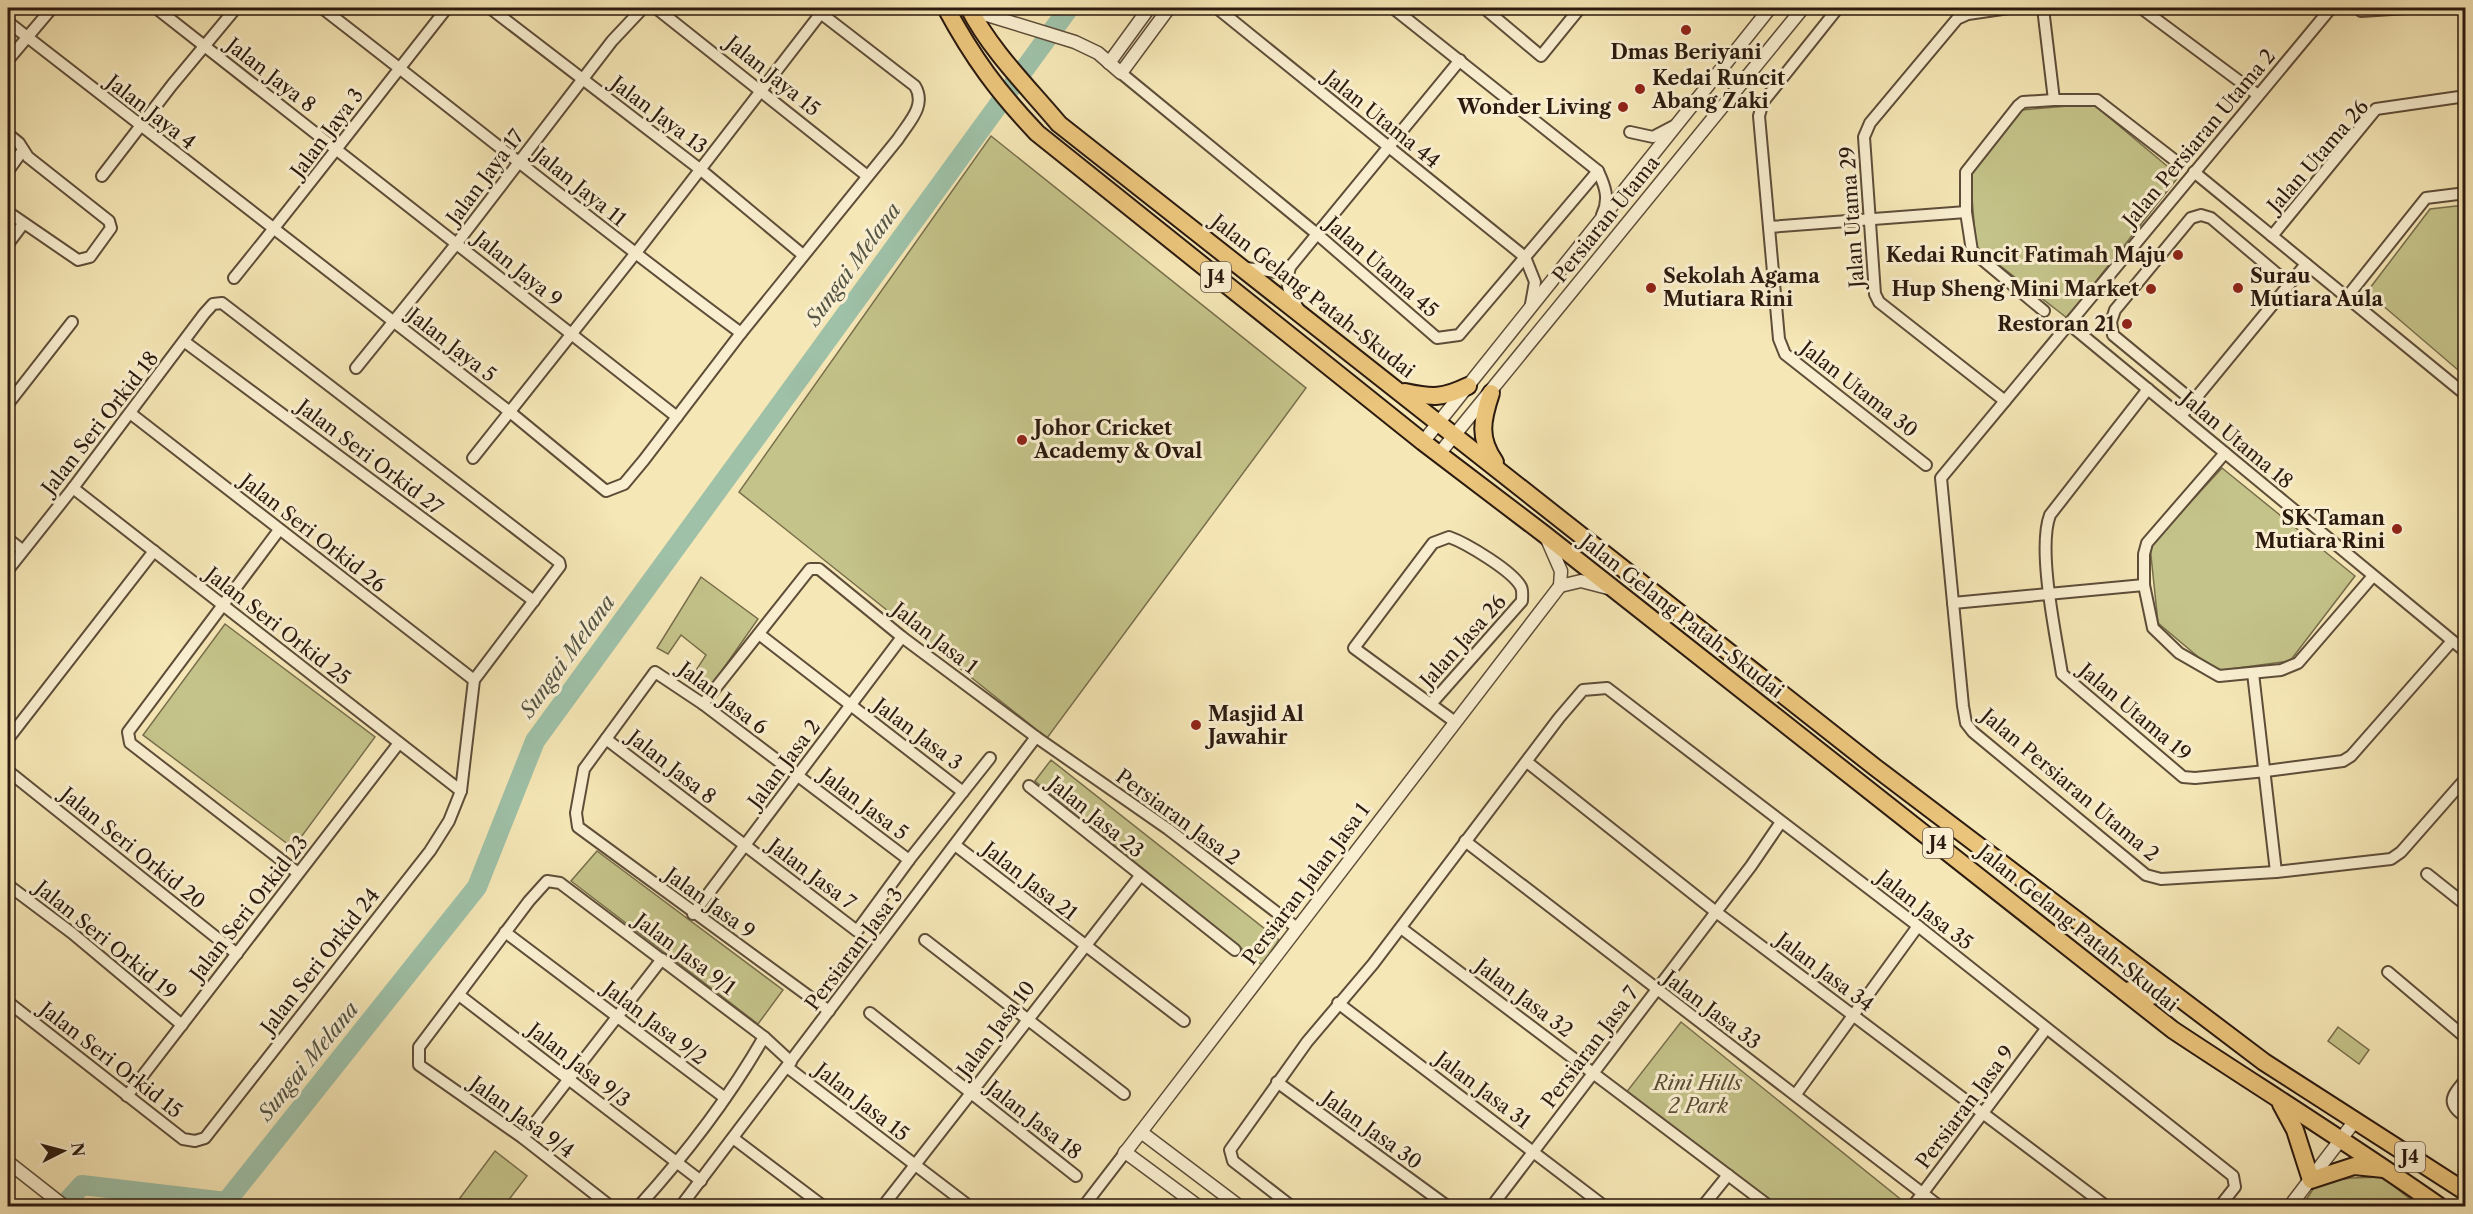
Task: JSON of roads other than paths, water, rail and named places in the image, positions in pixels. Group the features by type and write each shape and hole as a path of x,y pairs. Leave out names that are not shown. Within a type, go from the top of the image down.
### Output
{"main road":[{"name":"Jalan Gelang Patah-Skudai","path":"946,8 971,55 1013,107 1046,140 1423,442 1544,534 2173,1030 2279,1100 2342,1138 2439,1206"},
{"name":"Jalan Gelang Patah-Skudai","path":"969,8 1010,67 1059,124 1440,422 1876,768 2117,948 2264,1062 2466,1192"},
{"path":"1399,391 1429,397 1446,396 1468,386"},
{"path":"1491,393 1482,421 1483,441 1503,474"},
{"path":"2101,973 2137,994 2147,998 2153,995 2149,984 2117,948"},
{"path":"2279,1100 2295,1130 2311,1180 2354,1166 2387,1170"}],"street":[{"path":"8,60 52,8"},
{"name":"Jalan Jaya 8","path":"156,8 336,148"},
{"path":"102,176 236,8"},
{"name":"Jalan Jaya 11","path":"322,8 519,160 635,254 741,333"},
{"name":"Jalan Jaya 3","path":"234,278 398,67 447,8"},
{"name":"Jalan Jaya 13","path":"490,8 701,170 803,255"},
{"name":"Jalan Jaya 17","path":"356,368 457,243 612,41 643,8"},
{"name":"Jalan Jaya 15","path":"656,8 866,175"},
{"path":"978,8 987,15 1075,42 1098,53 1120,73 1169,8"},
{"path":"1109,63 1149,8"},
{"name":"Jalan Utama 44","path":"1217,8 1525,257"},
{"path":"1393,8 1598,171 1606,189 1607,199 1606,209 1599,223"},
{"path":"1484,8 1540,56 1581,8"},
{"name":"Persiaran Utama","path":"1423,442 1770,8"},
{"name":"Persiaran Utama","path":"1439,453 1491,393 1803,8"},
{"name":"Jalan Utama 30","path":"1838,8 1763,102 1759,117 1779,339 1785,354 1926,465"},
{"name":"Jalan Utama 29","path":"2005,401 1879,302 1875,294 1864,137 1870,123 1957,19 1968,14 2009,8"},
{"path":"2043,8 2054,100"},
{"path":"2141,8 2258,95"},
{"name":"Jalan Persiaran Utama 2","path":"2331,8 1941,478 1963,706 1966,723 1973,732 2146,875 2161,879 2276,872 2391,859 2401,852 2465,779"},
{"path":"2361,11 2407,8"},
{"path":"473,458 572,336 701,170 762,90 817,10 915,86 919,94 918,109 898,139 866,175 677,417"},
{"name":"Jalan Jaya 4","path":"8,22 273,230"},
{"path":"1301,313 1289,294 1286,282 1290,267 1460,60"},
{"name":"Jalan Utama 45","path":"1120,73 1317,234 1437,338 1460,335 1598,171"},
{"name":"Jalan Utama 26","path":"2272,236 2376,109 2466,96"},
{"path":"2044,311 1972,251 1966,212 1967,167 2018,106 2024,102 2097,100 2177,162"},
{"path":"1630,132 1653,137 1678,123"},
{"path":"8,134 28,157 111,224 111,228 90,257 78,260 8,212"},
{"name":"Jalan Jaya 9","path":"336,148 677,417"},
{"path":"8,171 23,150"},
{"path":"2194,172 2466,395"},
{"path":"2347,297 2426,198 2466,193"},
{"path":"1769,227 1966,212"},
{"path":"2193,401 2113,335 2111,322 2115,310 2191,218 2201,215 2211,218 2289,284"},
{"path":"8,244 23,224"},
{"name":"Jalan Jaya 5","path":"273,230 510,412 606,491 624,484 677,417"},
{"path":"1525,257 1533,271 1535,282 1535,291 1527,312"},
{"path":"2181,417 2306,264"},
{"path":"1242,267 1277,272 1290,267"},
{"name":"Jalan Seri Orkid 18","path":"8,570 73,489 204,314 213,304 222,303 559,562 558,571 534,602"},
{"path":"8,404 72,322"},
{"name":"Jalan Utama 18","path":"2069,324 2466,652"},
{"name":"Jalan Seri Orkid 27","path":"185,342 534,602"},
{"name":"Jalan Utama 19","path":"2148,389 2050,515 2046,526 2049,594 2062,674 2183,777 2195,778 2266,771 2343,761 2351,756 2452,641"},
{"name":"Jalan Seri Orkid 26","path":"130,413 474,680"},
{"path":"2225,453 2147,543 2144,554 2144,585 2153,628 2179,654 2219,676 2281,670 2298,663 2373,576"},
{"name":"Jalan Seri Orkid 25","path":"73,489 461,791"},
{"path":"279,530 225,606 128,732 127,738 130,743 189,791 297,873"},
{"path":"1544,534 1561,571 1560,586 1581,582 1616,592"},
{"name":"Jalan Jasa 26","path":"1449,537 1469,545 1516,580 1522,589 1522,601 1431,704 1354,648 1433,543 1449,537"},
{"path":"8,539 22,550"},
{"path":"8,739 154,551"},
{"name":"Jalan Jasa 1","path":"759,634 814,567 1036,737"},
{"path":"1953,603 2144,585"},
{"name":"Persiaran Jalan Jasa 1","path":"1083,1206 1560,586"},
{"path":"474,680 534,602"},
{"path":"703,704 759,634"},
{"name":"Jalan Jasa 3","path":"759,634 963,792"},
{"name":"Jalan Jasa 2","path":"693,914 903,637"},
{"name":"Jalan Jasa 6","path":"606,739 655,672 703,704 797,777"},
{"path":"2253,674 2276,872"},
{"name":"Jalan Seri Orkid 24","path":"195,1141 205,1138 214,1129 283,1035 430,851 449,821 461,791 474,680"},
{"name":"Jalan Jasa 35","path":"1527,762 1583,690 1607,688 1918,926 2233,1176 2235,1187 2220,1206"},
{"path":"1431,704 1455,722"},
{"name":"Persiaran Jasa 3","path":"681,1206 1036,737"},
{"name":"Persiaran Jasa 2","path":"1036,737 1168,829 1297,928"},
{"name":"Jalan Jasa 9","path":"606,739 584,769 575,820 578,827 693,914 829,1011"},
{"name":"Jalan Jasa 8","path":"606,739 744,846"},
{"name":"Jalan Seri Orkid 23","path":"127,1096 399,743"},
{"path":"909,860 990,758"},
{"path":"1291,1206 1233,1161 1230,1150 1277,1082 1338,1003 1373,964 1527,762"},
{"name":"Jalan Jasa 34","path":"1527,762 1716,912 2106,1206"},
{"name":"Jalan Seri Orkid 20","path":"8,771 237,954"},
{"name":"Jalan Jasa 5","path":"797,777 909,860"},
{"name":"Jalan Jasa 23","path":"1029,786 1236,951"},
{"name":"Persiaran Jasa 7","path":"1492,1206 1716,912 1781,822"},
{"name":"Jalan Jasa 33","path":"1465,841 1939,1206"},
{"name":"Jalan Jasa 21","path":"955,845 1184,1021"},
{"name":"Jalan Jasa 7","path":"744,846 857,931 909,860"},
{"path":"2427,874 2466,905"},
{"name":"Jalan Jasa 10","path":"883,1206 1083,945 1140,876"},
{"name":"Jalan Jasa 9/1","path":"505,932 547,881 554,880 764,1037 789,1064"},
{"name":"Jalan Seri Orkid 19","path":"8,885 72,933 182,1025"},
{"path":"1796,1094 1918,926"},
{"name":"Jalan Jasa 32","path":"1401,928 1769,1206"},
{"path":"459,995 505,932"},
{"name":"Jalan Jasa 9/2","path":"505,932 725,1098"},
{"path":"925,940 1124,1094"},
{"path":"523,1138 662,959"},
{"path":"2388,972 2466,1038"},
{"name":"Jalan Jasa 9/4","path":"459,995 419,1047 417,1054 419,1065 523,1138 610,1206"},
{"name":"Jalan Jasa 9/3","path":"459,995 677,1164"},
{"name":"Jalan Seri Orkid 15","path":"8,1002 183,1139 195,1141"},
{"name":"Jalan Jasa 31","path":"1338,1003 1604,1206"},
{"name":"Jalan Jasa 18","path":"870,1013 1076,1176"},
{"name":"Persiaran Jasa 9","path":"1913,1206 2046,1029"},
{"path":"639,1206 677,1164 725,1098 764,1037"},
{"name":"Jalan Jasa 15","path":"789,1064 969,1206"},
{"path":"2466,1079 2454,1094 2452,1103 2455,1110 2466,1117"},
{"name":"Jalan Jasa 30","path":"1277,1082 1447,1206"},
{"path":"2290,1206 2354,1122"},
{"path":"1141,1132 1239,1206"},
{"path":"733,1138 823,1206"},
{"path":"1125,1153 1198,1206"},
{"path":"8,1162 64,1206"},
{"path":"677,1164 700,1181"},
{"path":"1703,1206 1728,1176"}],"waterway":[{"name":"Sungai Melana","path":"63,1206 82,1185 226,1202 477,887 535,741 1069,8"}],"place":[{"name":"Dmas Beriyani","path":"1686,30"},
{"name":"Kedai Runcit Abang Zaki","path":"1640,89"},
{"name":"Wonder Living","path":"1623,107"},
{"name":"Kedai Runcit Fatimah Maju","path":"2178,255"},
{"name":"Sekolah Agama Mutiara Rini","path":"1651,288"},
{"name":"Surau Mutiara Aula","path":"2238,288"},
{"name":"Hup Sheng Mini Market","path":"2151,289"},
{"name":"Restoran 21","path":"2127,324"},
{"name":"Johor Cricket Academy & Oval","path":"1022,440"},
{"name":"SK Taman Mutiara Rini","path":"2397,529"},
{"name":"Masjid Al Jawahir","path":"1196,725"}],"park label":[{"name":"Rini Hills 2 Park","path":"1698,1094"}]}
